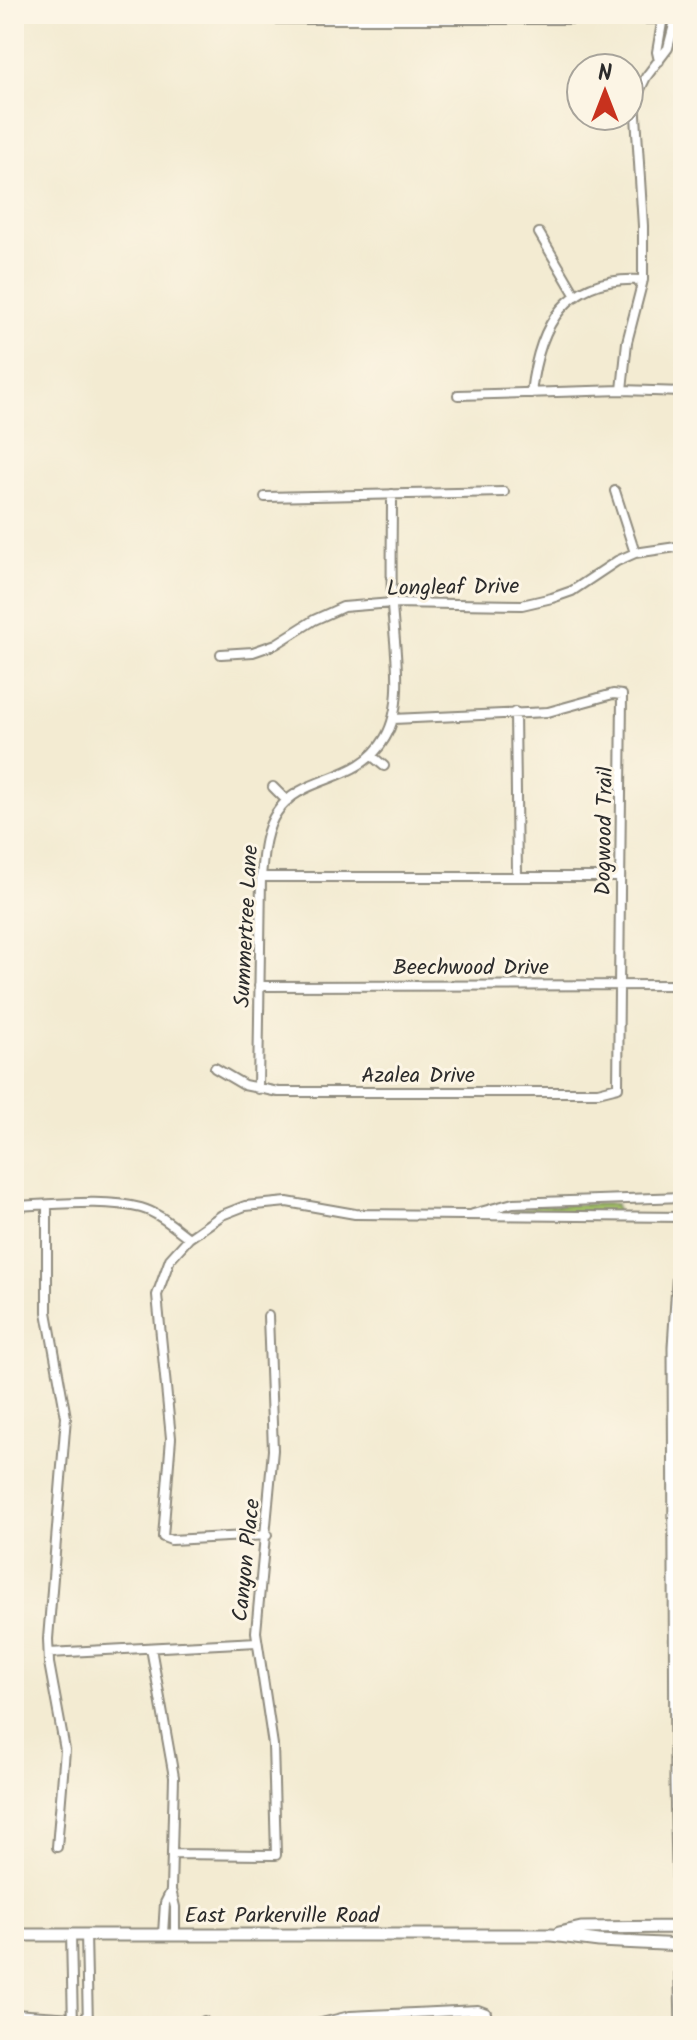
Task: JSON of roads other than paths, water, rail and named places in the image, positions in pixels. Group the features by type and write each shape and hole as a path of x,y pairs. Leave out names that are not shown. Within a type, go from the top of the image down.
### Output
{"main road":[{"path":"254,14 263,17 674,17"},
{"path":"682,2026 674,1347 683,1206"},
{"name":"East Parkerville Road","path":"551,1935 581,1928 681,1927"},
{"name":"East Parkerville Road","path":"14,1935 551,1935 681,1945"}],"street":[{"path":"622,390 627,342 643,280 635,100 646,77 659,61 657,52 674,17"},
{"path":"539,233 576,296"},
{"path":"531,393 535,358 546,330 562,306 604,282 643,280"},
{"path":"458,395 622,390 683,392"},
{"path":"615,491 635,553"},
{"path":"265,497 504,492"},
{"path":"273,787 287,801 317,782 343,775 364,764 387,736 393,719 397,663 392,603 392,494"},
{"name":"Longleaf Drive","path":"221,654 253,652 276,644 314,620 343,607 392,603 522,605 572,591 617,561 635,553 683,546"},
{"name":"Dogwood Trail","path":"515,712 548,712 613,694 622,695 618,1079"},
{"path":"393,719 515,712 517,877"},
{"path":"372,756 384,766"},
{"name":"Summertree Lane","path":"258,1089 264,846 275,814 287,801"},
{"path":"261,877 619,877"},
{"name":"Beechwood Drive","path":"259,986 683,985"},
{"name":"Azalea Drive","path":"215,1068 244,1085 258,1089 326,1093 598,1092 618,1087 618,1079"},
{"path":"467,1216 513,1203 683,1197"},
{"path":"625,1199 625,1217"},
{"path":"267,1535 171,1540 163,1537 161,1529 171,1438 157,1295 170,1259 189,1238 222,1215 245,1206 269,1202 287,1202 355,1214 683,1217"},
{"path":"14,1206 113,1204 141,1208 165,1220 189,1238"},
{"path":"47,1205 47,1312 66,1417 52,1563 49,1653 65,1750 57,1847"},
{"name":"Canyon Place","path":"172,1854 276,1855 273,1745 256,1632 273,1450 268,1316"},
{"path":"49,1653 257,1642"},
{"path":"151,1648 174,1777 171,1890 165,1903 169,1934"},
{"path":"71,1934 72,2022"},
{"path":"14,2014 88,2022 86,1934"},
{"path":"309,2026 350,2016 478,2010 486,2013 488,2026"}]}
